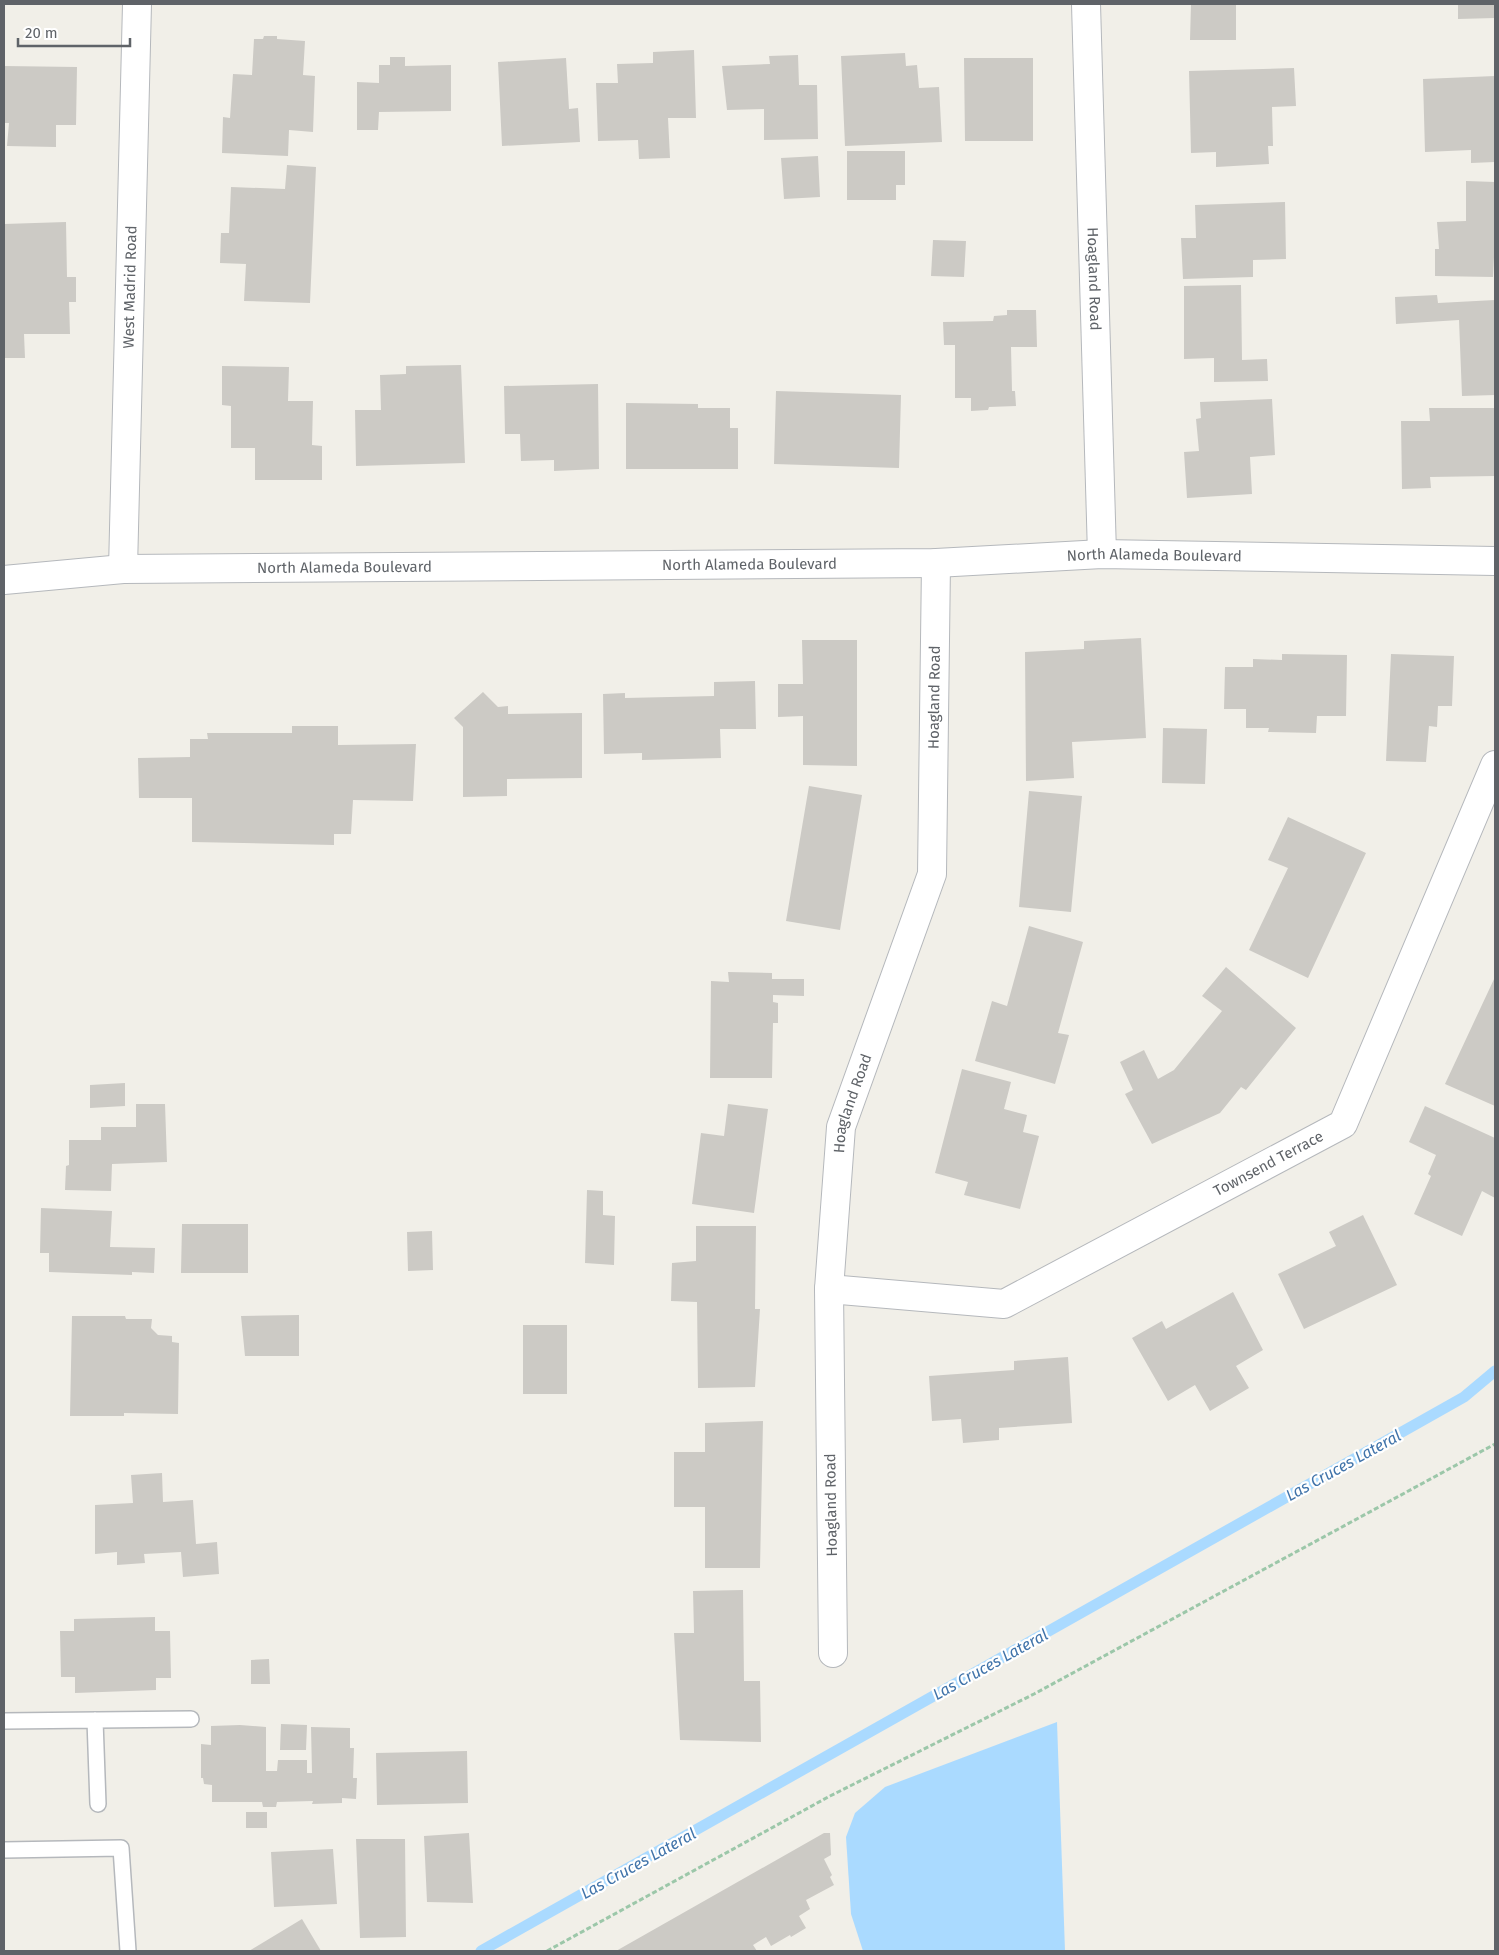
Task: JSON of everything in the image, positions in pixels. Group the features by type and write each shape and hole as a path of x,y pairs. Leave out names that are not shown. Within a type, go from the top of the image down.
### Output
{"street":[{"name":"West Madrid Road","path":"123,569 137,4"},
{"name":"Hoagland Road","path":"1086,4 1102,554"},
{"name":"North Alameda Boulevard","path":"4,580 123,569 936,563 1102,554 1495,561"},
{"name":"Hoagland Road","path":"833,1653 829,1289 840,1127 932,874 936,563"},
{"name":"Townsend Terrace","path":"829,1289 1004,1304 1343,1124 1495,765"}],"lane":[{"path":"4,1721 191,1719"},
{"path":"95,1720 98,1804"},
{"path":"4,1850 121,1848 128,1951"}],"path":[{"path":"547,1951 830,1796 1034,1694 1495,1444"}],"water":[{"path":"1057,1722 1065,1951 863,1951 851,1914 846,1837 855,1813 885,1787"}],"building":[{"path":"1191,4 1236,4 1236,40 1190,40"},
{"path":"1458,4 1495,4 1495,18 1458,19"},
{"path":"264,36 277,36 277,39 305,41 303,75 315,76 313,132 289,130 288,156 222,153 223,117 230,118 233,74 252,75 254,39 263,39"},
{"path":"694,50 696,118 668,118 670,158 639,159 638,140 598,141 596,83 618,83 617,64 653,63 653,52"},
{"path":"905,53 906,66 917,65 919,88 939,87 942,142 845,146 841,56"},
{"path":"798,55 799,85 817,85 818,139 764,140 764,109 727,110 722,66 770,64 769,56"},
{"path":"390,57 405,57 405,66 451,65 451,111 379,112 378,130 357,130 357,82 379,83 379,65 390,65"},
{"path":"566,58 569,109 578,108 580,142 502,146 498,62"},
{"path":"964,58 1033,58 1033,141 965,141"},
{"path":"4,66 77,67 76,125 56,125 56,147 7,146 9,123 4,123"},
{"path":"1294,68 1296,106 1272,107 1273,146 1268,146 1269,164 1216,167 1216,152 1191,153 1189,71"},
{"path":"1495,76 1495,162 1471,163 1471,150 1425,152 1423,79"},
{"path":"847,151 905,151 905,185 896,185 896,200 847,200"},
{"path":"818,156 820,197 784,199 781,158"},
{"path":"287,165 316,167 310,303 244,301 246,264 220,263 221,233 229,233 231,187 285,189"},
{"path":"1466,181 1495,182 1495,258 1493,277 1435,276 1435,249 1439,249 1437,222 1466,221"},
{"path":"1285,202 1286,259 1253,260 1253,277 1183,279 1181,238 1196,238 1195,205"},
{"path":"66,222 67,277 76,277 76,302 69,302 70,334 24,334 25,358 4,358 4,224"},
{"path":"933,240 966,241 964,277 931,276"},
{"path":"1241,285 1242,360 1267,359 1268,381 1214,382 1214,358 1184,359 1184,286"},
{"path":"1437,295 1438,303 1495,300 1495,395 1462,396 1459,320 1396,324 1395,297"},
{"path":"1007,310 1036,310 1037,347 1011,347 1012,391 1015,391 1016,406 989,407 988,410 971,411 971,398 955,398 955,345 944,345 943,322 993,321 994,316 1007,315"},
{"path":"461,365 465,463 356,466 355,410 381,410 380,375 406,374 406,366"},
{"path":"222,366 289,367 288,401 313,401 312,445 322,446 322,480 255,480 255,448 231,448 231,406 222,405"},
{"path":"598,384 599,469 554,471 554,460 521,461 520,434 505,434 504,386"},
{"path":"776,391 901,395 899,468 774,464"},
{"path":"1272,399 1275,455 1250,457 1252,494 1187,498 1184,452 1199,451 1196,419 1201,418 1200,402"},
{"path":"626,403 698,404 698,408 730,408 730,428 738,428 738,469 626,469"},
{"path":"1429,408 1495,408 1495,476 1430,477 1431,488 1402,489 1401,421 1430,421"},
{"path":"1141,638 1146,738 1072,742 1074,778 1026,781 1025,652 1084,649 1084,641"},
{"path":"802,640 857,640 857,766 803,765 803,716 778,717 778,684 803,684"},
{"path":"1282,654 1347,655 1346,716 1317,716 1316,733 1268,732 1269,728 1246,728 1246,709 1224,709 1225,667 1253,667 1253,659 1282,660"},
{"path":"1391,654 1454,656 1452,706 1438,706 1437,727 1429,726 1426,762 1386,761"},
{"path":"755,681 756,729 720,729 721,758 642,760 642,753 604,754 603,694 625,693 625,698 714,696 714,682"},
{"path":"483,692 498,707 508,706 508,714 582,713 582,778 507,779 507,796 463,797 463,727 454,718"},
{"path":"292,726 338,726 338,745 416,744 413,801 353,800 351,834 334,834 334,845 192,842 192,798 139,798 138,758 190,757 190,739 208,739 207,733 292,733"},
{"path":"1163,728 1207,729 1205,784 1162,783"},
{"path":"809,786 862,795 840,930 786,921"},
{"path":"1029,791 1082,796 1071,912 1019,907"},
{"path":"1288,817 1366,853 1308,978 1249,950 1288,868 1268,860"},
{"path":"1029,926 1083,942 1058,1033 1069,1035 1055,1084 975,1061 992,1001 1007,1006"},
{"path":"1226,967 1296,1028 1246,1090 1241,1087 1220,1113 1152,1144 1125,1094 1133,1090 1120,1062 1144,1050 1158,1079 1174,1070 1222,1011 1202,996"},
{"path":"728,972 772,973 772,979 804,979 804,996 773,995 773,1002 778,1003 778,1023 773,1023 772,1078 710,1078 711,981 729,982"},
{"path":"1495,977 1495,1106 1445,1084"},
{"path":"962,1069 1011,1082 1004,1109 1027,1115 1023,1132 1039,1136 1020,1209 964,1195 968,1182 935,1173"},
{"path":"125,1083 125,1106 90,1108 90,1085"},
{"path":"136,1104 165,1104 167,1162 112,1164 111,1191 65,1190 66,1166 69,1165 69,1140 101,1140 101,1127 136,1127"},
{"path":"728,1104 768,1109 754,1213 692,1204 701,1133 724,1136"},
{"path":"1425,1106 1495,1138 1495,1198 1482,1191 1462,1236 1414,1214 1431,1176 1428,1174 1436,1155 1409,1142"},
{"path":"587,1190 603,1191 603,1215 615,1216 614,1265 585,1263"},
{"path":"41,1208 112,1211 110,1247 155,1248 154,1273 132,1272 132,1275 49,1272 49,1253 40,1253"},
{"path":"1363,1215 1397,1285 1304,1329 1278,1274 1336,1246 1329,1232"},
{"path":"182,1224 248,1224 248,1273 181,1273"},
{"path":"696,1226 756,1226 755,1309 760,1309 755,1387 698,1388 697,1302 671,1301 672,1263 696,1261"},
{"path":"432,1231 433,1270 408,1271 407,1232"},
{"path":"1233,1292 1263,1350 1236,1366 1249,1388 1210,1411 1195,1385 1168,1401 1132,1338 1162,1321 1166,1329"},
{"path":"299,1315 299,1356 245,1356 241,1316"},
{"path":"72,1316 125,1316 126,1319 152,1319 151,1328 158,1335 172,1336 172,1342 179,1343 178,1414 124,1413 124,1416 70,1416"},
{"path":"523,1325 567,1325 567,1394 523,1394"},
{"path":"1068,1357 1072,1423 999,1428 999,1440 963,1443 961,1419 932,1421 929,1376 1014,1370 1014,1361"},
{"path":"763,1421 760,1568 705,1568 705,1507 674,1507 674,1452 705,1452 705,1423"},
{"path":"162,1473 163,1502 193,1500 196,1544 217,1542 219,1574 183,1577 181,1552 144,1554 145,1563 117,1565 117,1552 95,1554 95,1505 133,1503 131,1475"},
{"path":"743,1590 744,1681 760,1681 761,1742 680,1740 674,1633 694,1633 693,1591"},
{"path":"155,1617 155,1631 170,1631 171,1678 156,1678 156,1690 75,1693 75,1677 61,1677 60,1631 74,1631 74,1619"},
{"path":"269,1659 270,1684 251,1684 251,1660"},
{"path":"281,1724 307,1725 306,1750 280,1750"},
{"path":"240,1725 266,1727 266,1771 277,1771 278,1760 307,1760 307,1773 312,1773 311,1727 350,1728 350,1748 354,1748 353,1778 357,1778 356,1799 342,1798 342,1803 312,1804 313,1801 277,1802 276,1807 263,1807 262,1802 212,1802 212,1785 204,1784 203,1778 201,1778 201,1744 211,1745 211,1726"},
{"path":"467,1751 468,1803 377,1805 376,1753"},
{"path":"246,1812 267,1812 267,1828 246,1828"},
{"path":"469,1833 473,1903 427,1902 424,1836"},
{"path":"824,1833 830,1833 831,1855 824,1859 832,1875 830,1877 834,1885 806,1900 810,1909 799,1916 806,1928 791,1937 790,1935 771,1946 766,1937 753,1945 757,1951 616,1951"},
{"path":"356,1839 405,1839 406,1937 360,1938"},
{"path":"333,1849 337,1904 274,1907 271,1852"},
{"path":"302,1919 321,1951 249,1951"}],"waterway":[{"name":"Las Cruces Lateral","path":"481,1951 1464,1397 1495,1371"}]}
